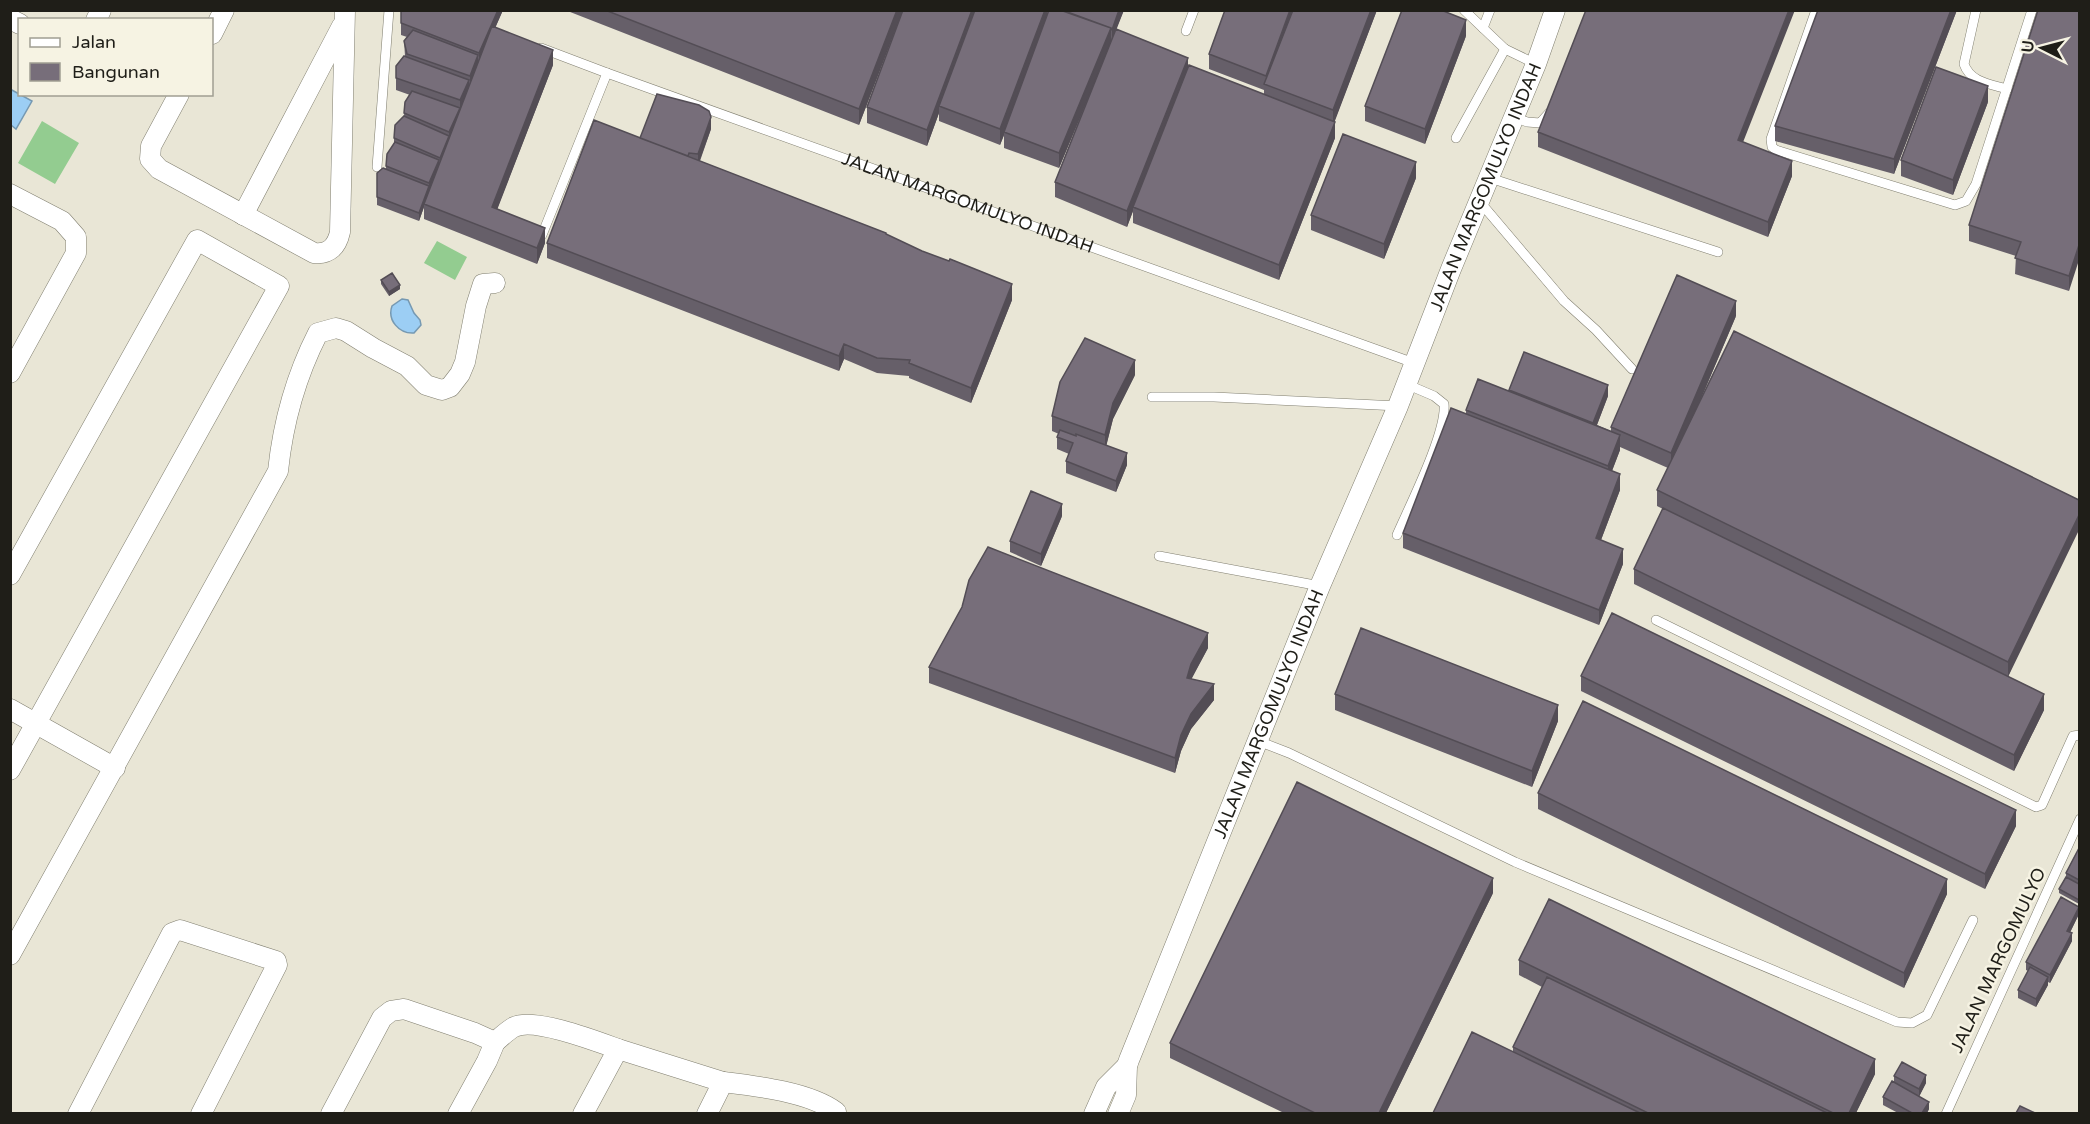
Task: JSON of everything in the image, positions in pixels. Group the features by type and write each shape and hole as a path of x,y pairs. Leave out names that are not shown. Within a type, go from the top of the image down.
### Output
{"street":[{"path":"213,32 224,10"},
{"name":"JALAN MARGOMULYO INDAH","path":"1127,1065 1320,586 1398,406 1515,117 1555,10"},
{"path":"243,215 344,16"},
{"path":"178,96 151,146 150,159 159,169 314,252 322,254 330,251 338,241 340,232 344,16"},
{"path":"10,194 62,221 76,237 76,253 10,373"},
{"path":"10,575 197,240 279,286 10,770"},
{"path":"10,956 278,471 281,444 292,399 304,360 318,333 336,328 346,331 407,366 426,385 442,390 450,387 460,374 465,362 476,306 483,284 495,283"},
{"path":"10,709 115,768"},
{"path":"78,1113 172,933 180,930 276,961 277,965 201,1113"},
{"path":"331,1113 382,1018 391,1011 404,1009 495,1042"},
{"path":"458,1113 495,1042 515,1026 536,1024 723,1082 759,1086 824,1103 835,1113"},
{"path":"583,1113 618,1049"},
{"path":"1094,1113 1106,1087 1127,1065"},
{"path":"1118,1113 1126,1095 1127,1065"},
{"path":"707,1113 723,1082"}],"lane":[{"path":"377,167 389,10"},
{"path":"1186,31 1194,10"},
{"path":"1464,10 1505,49 1536,64"},
{"path":"1483,28 1490,10"},
{"path":"1816,10 1771,139 1772,147 1955,205 1966,201 1976,184 2032,10"},
{"path":"1976,10 1964,64 1966,72 1972,78 2007,89"},
{"name":"JALAN MARGOMULYO INDAH","path":"534,45 1414,363"},
{"path":"1456,138 1505,49"},
{"path":"542,235 607,73"},
{"path":"1515,117 1527,122 1540,123 1547,117 1551,106"},
{"path":"1490,178 1718,252"},
{"path":"1480,202 1564,301 1596,330 1632,369"},
{"path":"1397,535 1440,433 1445,413 1444,404 1434,396 1406,384"},
{"path":"1152,397 1214,397 1398,406"},
{"path":"1158,556 1320,586"},
{"path":"1656,620 2036,807 2042,805 2073,736 2079,735"},
{"path":"1258,741 1289,753 1515,862 1897,1022 1912,1023 1927,1015 1973,920"},
{"name":"JALAN MARGOMULYO","path":"1946,1113 2079,819"}],"green space":[{"path":"42,121 79,143 55,184 18,163"},
{"path":"437,241 467,257 455,280 424,263"}],"water":[{"path":"10,89 18,93 18,96 32,101 16,129 11,125"},
{"path":"402,299 408,300 420,320 421,325 414,333 399,329 391,316 392,306"}],"building":[{"path":"401,10 498,10 479,53 401,23"},
{"path":"605,10 897,10 859,109"},
{"path":"903,10 972,10 927,130 867,107"},
{"path":"975,10 1045,10 1000,129 939,106"},
{"path":"1049,10 1060,10 1111,28 1059,153 1004,132"},
{"path":"1062,10 1119,10 1112,30"},
{"path":"1225,10 1290,10 1266,76 1209,54"},
{"path":"1293,10 1371,10 1333,110 1264,84"},
{"path":"1402,10 1441,10 1466,20 1425,129 1365,106"},
{"path":"1586,10 1789,10 1738,140 1792,161 1768,222 1538,132"},
{"path":"1818,10 1951,10 1894,159 1775,126"},
{"path":"2038,10 2079,10 2079,245 2069,276 2015,258 2021,242 1969,225"},
{"path":"492,26 553,50 492,207 545,228 537,248 424,204"},
{"path":"1116,29 1188,58 1127,211 1055,182"},
{"path":"413,30 478,55 470,76 407,54 404,41"},
{"path":"404,56 469,80 460,100 396,78 396,66"},
{"path":"1189,65 1335,122 1279,265 1133,207"},
{"path":"1936,67 1988,86 1953,180 1901,160"},
{"path":"412,91 460,108 449,132 404,113 405,102"},
{"path":"657,94 699,105 709,111 711,117 698,154 689,153 688,156 640,138"},
{"path":"404,116 449,136 440,158 394,138 395,125"},
{"path":"594,120 886,233 922,251 949,261 950,259 1012,284 971,388 909,363 910,360 877,358 844,344 839,356 547,243"},
{"path":"1343,134 1416,162 1384,244 1311,215"},
{"path":"395,142 439,160 429,183 386,166 387,154"},
{"path":"383,168 429,186 419,213 377,197 377,173"},
{"path":"392,273 400,285 389,292 381,280"},
{"path":"1677,275 1736,301 1671,453 1611,427"},
{"path":"1734,331 2079,500 2079,515 2008,662 1657,490"},
{"path":"1085,338 1135,360 1113,403 1105,435 1052,416 1060,382"},
{"path":"1524,352 1608,385 1593,423 1509,390"},
{"path":"1478,379 1620,435 1608,466 1466,410"},
{"path":"1451,408 1620,474 1596,538 1623,549 1599,610 1403,533"},
{"path":"1060,430 1127,453 1116,481 1066,461 1073,443 1057,437"},
{"path":"1031,491 1062,504 1041,554 1010,541"},
{"path":"1663,508 2044,694 2014,755 1634,569"},
{"path":"988,547 1208,633 1191,664 1187,678 1214,684 1191,714 1181,735 1175,758 929,667 962,607 969,580"},
{"path":"1612,613 2016,810 1985,874 1581,676"},
{"path":"1361,628 1558,705 1532,771 1335,694"},
{"path":"1583,701 1947,879 1904,973 1538,793"},
{"path":"1297,782 1493,878 1379,1113 1315,1113 1170,1043"},
{"path":"2079,848 2079,880 2066,873"},
{"path":"2066,877 2079,884 2079,900 2059,889"},
{"path":"2061,897 2079,907 2067,931 2072,933 2050,975 2026,962"},
{"path":"1549,899 1875,1059 1849,1113 1833,1113 1519,960"},
{"path":"2030,967 2048,977 2036,999 2018,990"},
{"path":"1547,977 1827,1113 1648,1113 1513,1047"},
{"path":"1472,1032 1640,1113 1433,1113"},
{"path":"1902,1062 1926,1075 1919,1089 1894,1076"},
{"path":"1892,1081 1929,1102 1922,1113 1912,1113 1883,1097"},
{"path":"2020,1106 2035,1113 2016,1113"}]}
